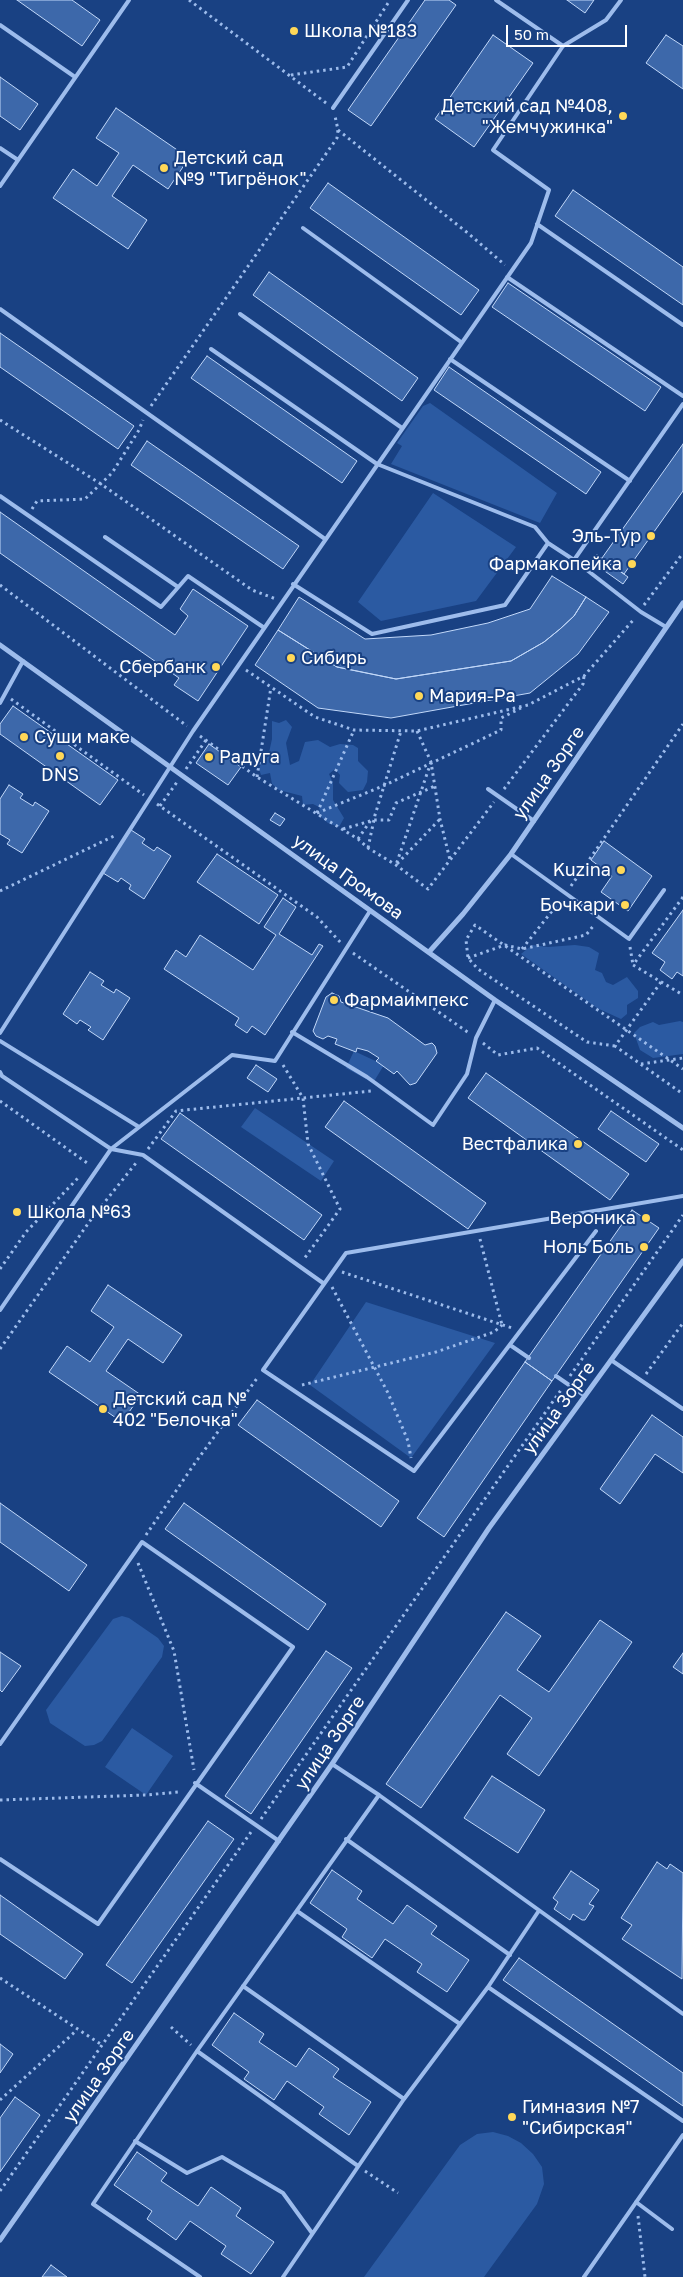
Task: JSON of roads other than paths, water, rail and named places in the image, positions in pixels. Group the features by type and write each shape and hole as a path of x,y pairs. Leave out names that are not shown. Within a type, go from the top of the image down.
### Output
{"street":[{"name":"улица Зорге","path":"429,952 463,914 510,854 683,604"},
{"name":"улица Громова","path":"0,645 495,1000 683,1128"},
{"name":"улица Зорге","path":"0,2240 280,1841 489,1528 683,1261"}],"lane":[{"path":"0,186 129,0"},
{"path":"333,108 408,0"},
{"path":"496,0 563,46"},
{"path":"0,1034 193,730 530,243 549,190 493,150 563,46 606,20 620,0"},
{"path":"0,25 75,77"},
{"path":"0,148 18,160"},
{"path":"537,224 683,325"},
{"path":"303,228 461,342"},
{"path":"507,277 683,396"},
{"path":"0,309 325,539"},
{"path":"240,314 402,428"},
{"path":"211,349 376,464 535,527 548,543 574,560 641,612 666,627"},
{"path":"450,359 630,481"},
{"path":"574,560 683,404"},
{"path":"0,496 161,607 188,576 263,627"},
{"path":"106,537 178,587"},
{"path":"293,584 372,634 505,605 548,543"},
{"path":"0,704 23,661"},
{"path":"488,790 534,820"},
{"path":"510,854 629,939 664,890"},
{"path":"0,1310 111,1148 232,1055 275,1061 370,911"},
{"path":"292,1032 384,1090 433,1125 467,1074 476,1038 495,1000"},
{"path":"0,1041 139,1127"},
{"path":"0,1072 2,1076 111,1148 142,1156 323,1283"},
{"path":"596,1231 414,1471 262,1370 346,1253 683,1196"},
{"path":"510,1345 529,1358"},
{"path":"611,1360 683,1409"},
{"path":"556,1376 585,1396"},
{"path":"0,1744 142,1542 292,1647 190,1790 98,1924 0,1859"},
{"path":"332,1764 683,2014"},
{"path":"195,1783 280,1841"},
{"path":"200,2277 93,2204 134,2141 197,2051 346,1839 379,1796"},
{"path":"346,1839 510,1955"},
{"path":"297,1911 460,2024"},
{"path":"283,2277 404,2099 488,1986 538,1912"},
{"path":"243,1986 404,2099"},
{"path":"488,1986 683,2121"},
{"path":"197,2051 358,2166"},
{"path":"584,2277 683,2135"},
{"path":"134,2141 186,2173 222,2157 283,2193 312,2232"},
{"path":"636,2202 672,2229"}],"place":[{"name":"Школа №183","path":"294,31"},
{"name":"Детский сад №408, \"Жемчужинка\"","path":"623,116"},
{"name":"Детский сад №9 \"Тигрёнок\"","path":"164,168"},
{"name":"Эль-Тур","path":"651,536"},
{"name":"Фармакопейка","path":"632,564"},
{"name":"Сибирь","path":"291,658"},
{"name":"Сбербанк","path":"216,667"},
{"name":"Мария-Ра","path":"419,696"},
{"name":"Суши маке","path":"24,737"},
{"name":"DNS","path":"60,756"},
{"name":"Радуга","path":"209,757"},
{"name":"Kuzina","path":"621,870"},
{"name":"Бочкари","path":"625,905"},
{"name":"Фармаимпекс","path":"334,1000"},
{"name":"Вестфалика","path":"578,1144"},
{"name":"Школа №63","path":"17,1212"},
{"name":"Вероника","path":"646,1218"},
{"name":"Ноль Боль","path":"644,1247"},
{"name":"Детский сад № 402 \"Белочка\"","path":"103,1409"},
{"name":"Гимназия №7 \"Сибирская\"","path":"512,2117"}]}
